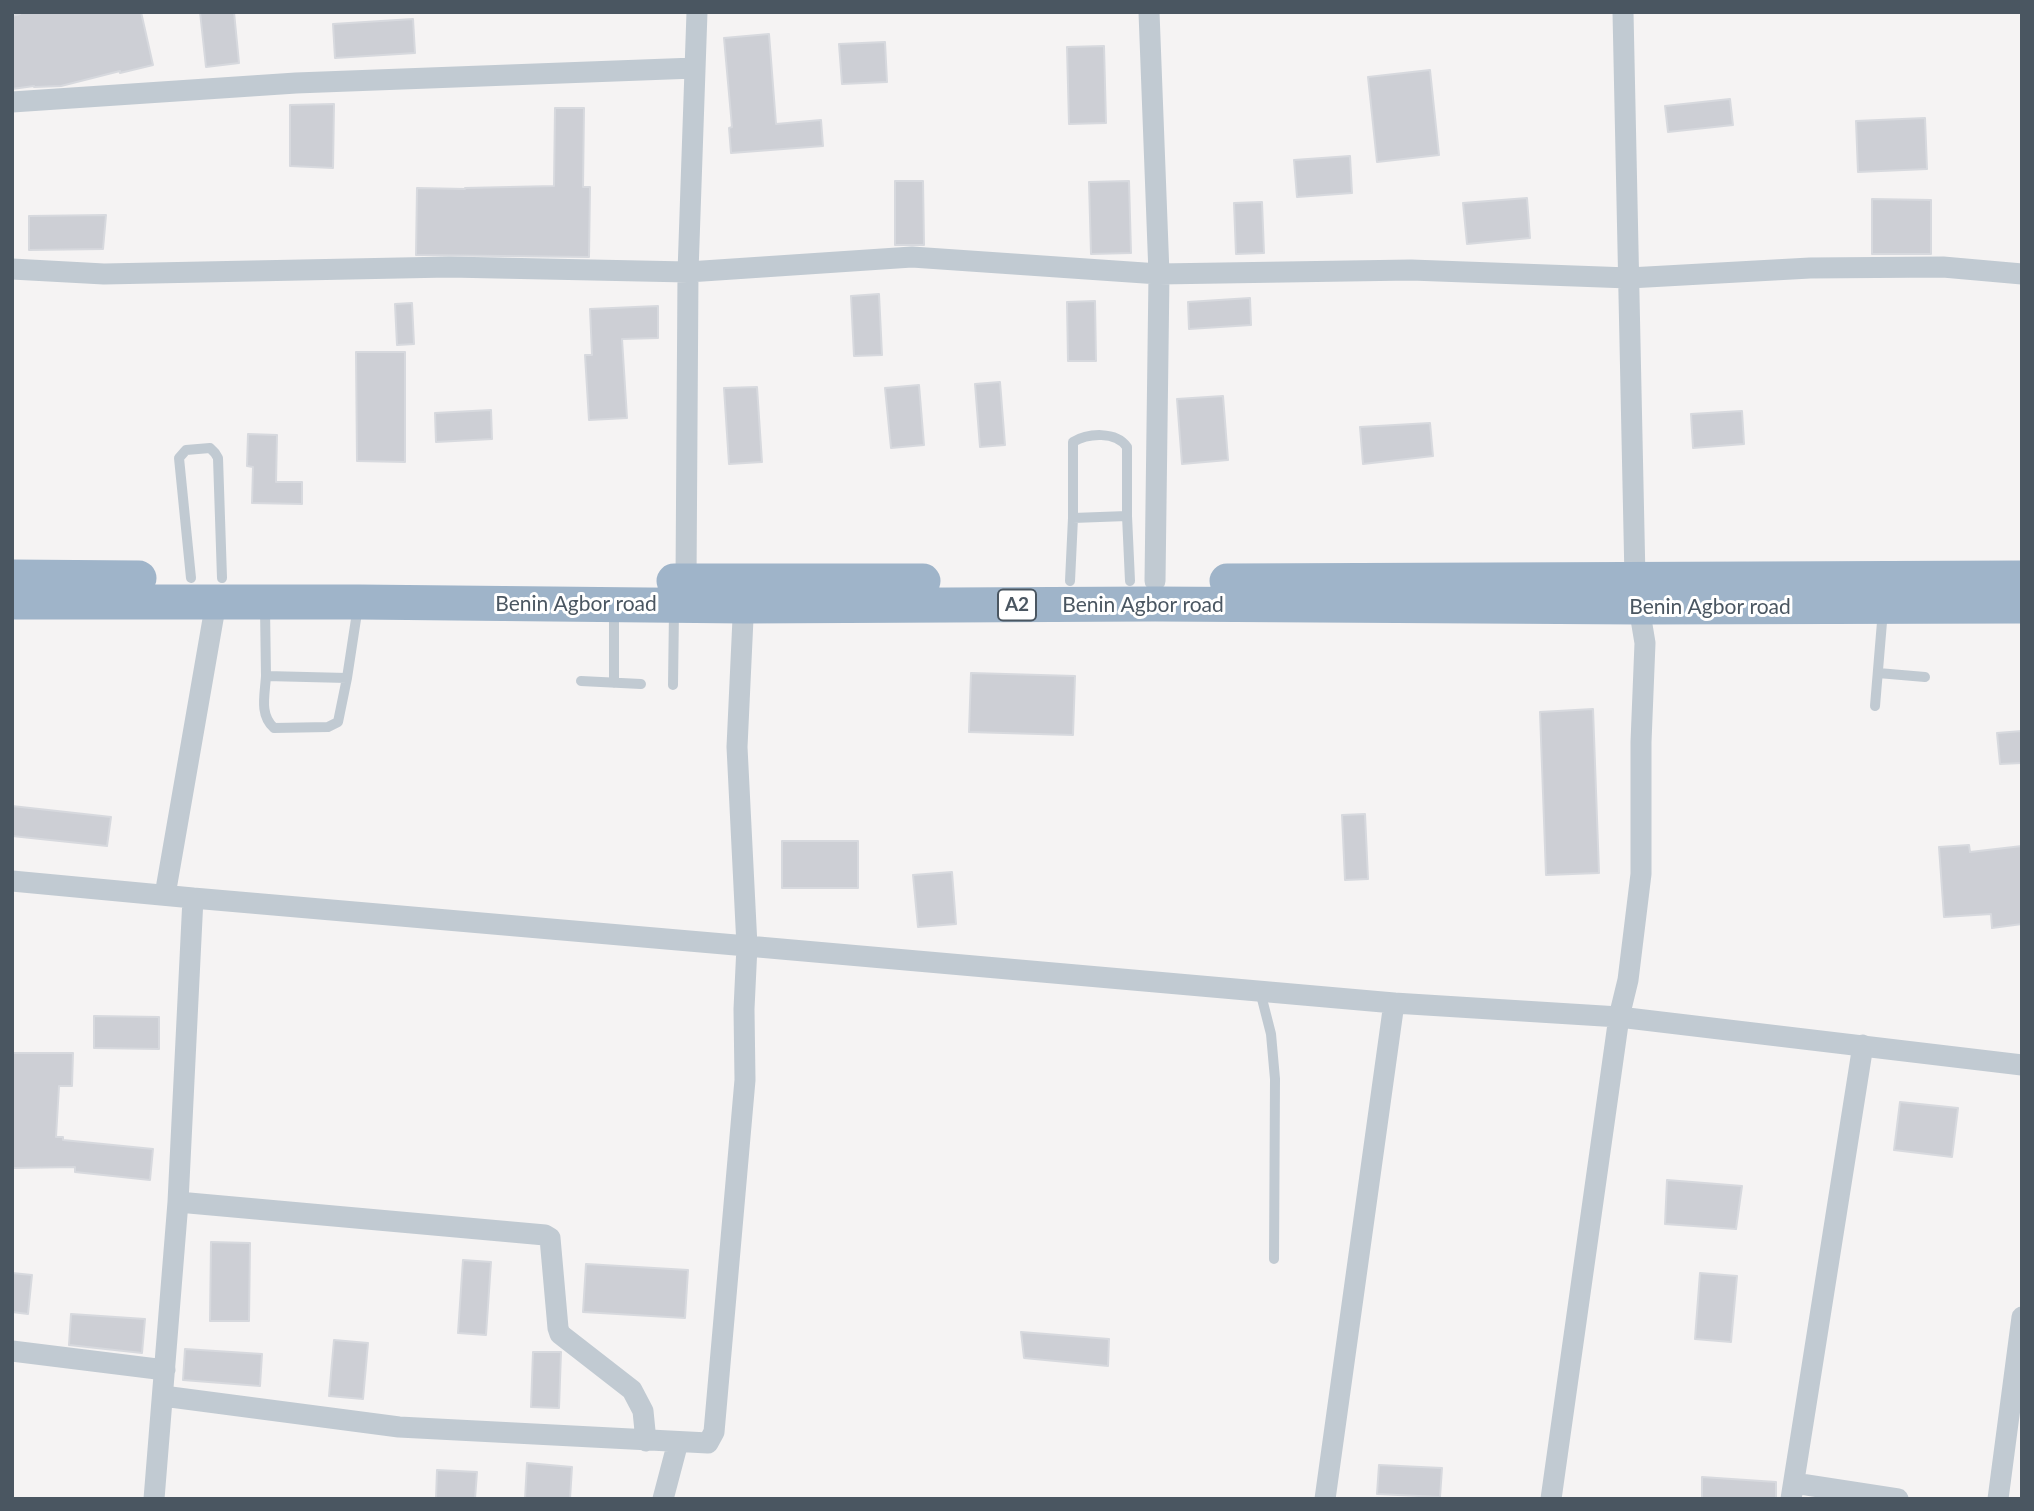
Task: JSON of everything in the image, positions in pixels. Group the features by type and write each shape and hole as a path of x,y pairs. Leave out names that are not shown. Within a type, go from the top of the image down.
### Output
{"highway":[{"name":"Benin Agbor road","path":"12,577 210,586 744,593 1168,604 1637,593 2022,578"},
{"name":"Benin Agbor road","path":"744,593 1070,581 1143,581 1637,593 1883,607 2022,607"},
{"name":"Benin Agbor road","path":"12,602 210,586 265,602 614,604 680,593"}],"street":[{"path":"680,593 697,12"},
{"path":"1143,581 1159,274 1149,12"},
{"path":"1551,1499 1619,1017 1628,981 1641,874 1641,742 1645,643 1637,593 1623,12"},
{"path":"12,102 296,83 695,68"},
{"path":"12,269 104,274 449,267 688,272 912,257 1159,274 1410,270 1629,278 1824,268 1943,267 2022,274"},
{"path":"165,895 210,586"},
{"path":"163,1396 399,1427 708,1443 714,1432 745,1080 747,946 737,747 744,593"},
{"path":"12,881 1394,1003 1619,1017 2022,1065"},
{"path":"154,1499 178,1202 194,898"},
{"path":"1325,1499 1394,1003"},
{"path":"1863,1045 1793,1491 1898,1499"},
{"path":"178,1202 545,1235 550,1238 560,1334 632,1390 643,1411 646,1441"},
{"path":"1998,1499 2022,1317"},
{"path":"12,1351 165,1370"},
{"path":"663,1499 678,1442"}],"lane":[{"path":"1070,581 1073,442 1082,436 1112,436 1122,440 1127,447 1127,516 1143,581"},
{"path":"210,448 218,458 210,586 179,458 186,450 210,448"},
{"path":"1073,518 1127,516"},
{"path":"673,685 680,593"},
{"path":"265,602 264,713 267,722 274,728 328,727 338,722 359,602"},
{"path":"614,604 614,683"},
{"path":"1875,706 1883,607"},
{"path":"1878,673 1925,677"},
{"path":"266,676 346,678"},
{"path":"581,681 641,684"},
{"path":"1260,991 1271,1034 1275,1079 1274,1259"}],"building":[{"path":"20,12 141,12 153,65 61,86 12,89 12,16"},
{"path":"200,12 234,12 239,63 206,67"},
{"path":"413,19 415,53 335,58 333,24"},
{"path":"769,34 776,124 821,120 823,146 731,153 729,128 732,127 724,38"},
{"path":"885,42 887,82 842,84 839,44"},
{"path":"1104,46 1106,123 1069,124 1067,47"},
{"path":"1430,70 1439,155 1377,162 1368,77"},
{"path":"1730,99 1733,125 1668,132 1665,106"},
{"path":"334,104 333,168 290,166 290,105"},
{"path":"555,108 584,108 583,187 590,187 589,257 416,255 417,188 554,186"},
{"path":"1925,118 1927,169 1858,172 1856,121"},
{"path":"1350,156 1352,193 1297,197 1294,160"},
{"path":"895,181 923,181 924,245 895,245"},
{"path":"1129,181 1131,253 1091,254 1089,182"},
{"path":"1527,198 1530,238 1467,244 1463,203"},
{"path":"1872,199 1931,200 1931,254 1872,254"},
{"path":"1262,202 1264,253 1236,254 1234,203"},
{"path":"106,215 103,249 29,250 29,216"},
{"path":"879,294 882,355 854,356 851,296"},
{"path":"1250,298 1251,325 1189,329 1188,302"},
{"path":"1095,301 1096,361 1068,361 1067,302"},
{"path":"412,303 414,344 397,345 395,304"},
{"path":"658,306 658,338 622,339 627,418 589,420 585,355 592,355 590,309"},
{"path":"356,352 405,352 405,462 357,461"},
{"path":"1000,382 1005,445 980,447 975,384"},
{"path":"919,385 924,445 891,448 885,388"},
{"path":"757,387 762,462 729,464 724,388"},
{"path":"1223,396 1228,460 1182,464 1177,399"},
{"path":"491,410 492,439 436,442 435,413"},
{"path":"1742,411 1744,444 1693,448 1691,414"},
{"path":"1430,423 1433,456 1363,464 1360,427"},
{"path":"248,434 277,435 276,482 302,482 302,504 252,503 253,467 247,466"},
{"path":"971,673 1075,676 1073,735 969,732"},
{"path":"1593,709 1599,873 1546,875 1540,712"},
{"path":"2022,731 2022,763 2000,764 1997,733"},
{"path":"12,806 111,817 107,846 12,836"},
{"path":"1365,814 1368,879 1345,880 1342,815"},
{"path":"782,841 858,841 858,888 782,888"},
{"path":"1969,845 1970,852 2022,846 2022,924 1992,928 1991,914 1944,917 1939,847"},
{"path":"952,872 956,924 918,927 913,875"},
{"path":"94,1016 159,1017 159,1049 94,1048"},
{"path":"12,1053 73,1053 72,1086 59,1086 56,1137 63,1137 63,1140 153,1149 150,1180 75,1172 75,1167 12,1168"},
{"path":"1900,1102 1958,1108 1952,1157 1894,1150"},
{"path":"1667,1180 1742,1186 1736,1229 1665,1224"},
{"path":"211,1242 250,1243 249,1321 210,1321"},
{"path":"463,1260 491,1262 486,1335 458,1333"},
{"path":"586,1264 688,1270 685,1318 583,1312"},
{"path":"12,1273 32,1275 28,1314 12,1312"},
{"path":"1700,1273 1737,1276 1731,1342 1695,1339"},
{"path":"71,1314 145,1319 142,1353 69,1345"},
{"path":"1021,1332 1109,1339 1108,1366 1024,1358"},
{"path":"334,1340 368,1343 363,1399 329,1396"},
{"path":"185,1349 262,1354 260,1386 183,1380"},
{"path":"533,1352 561,1352 559,1408 531,1407"},
{"path":"527,1463 572,1467 570,1499 525,1499"},
{"path":"1379,1465 1442,1468 1440,1497 1377,1494"},
{"path":"437,1470 477,1472 475,1499 436,1499"},
{"path":"1702,1477 1776,1482 1776,1499 1702,1499"}]}
